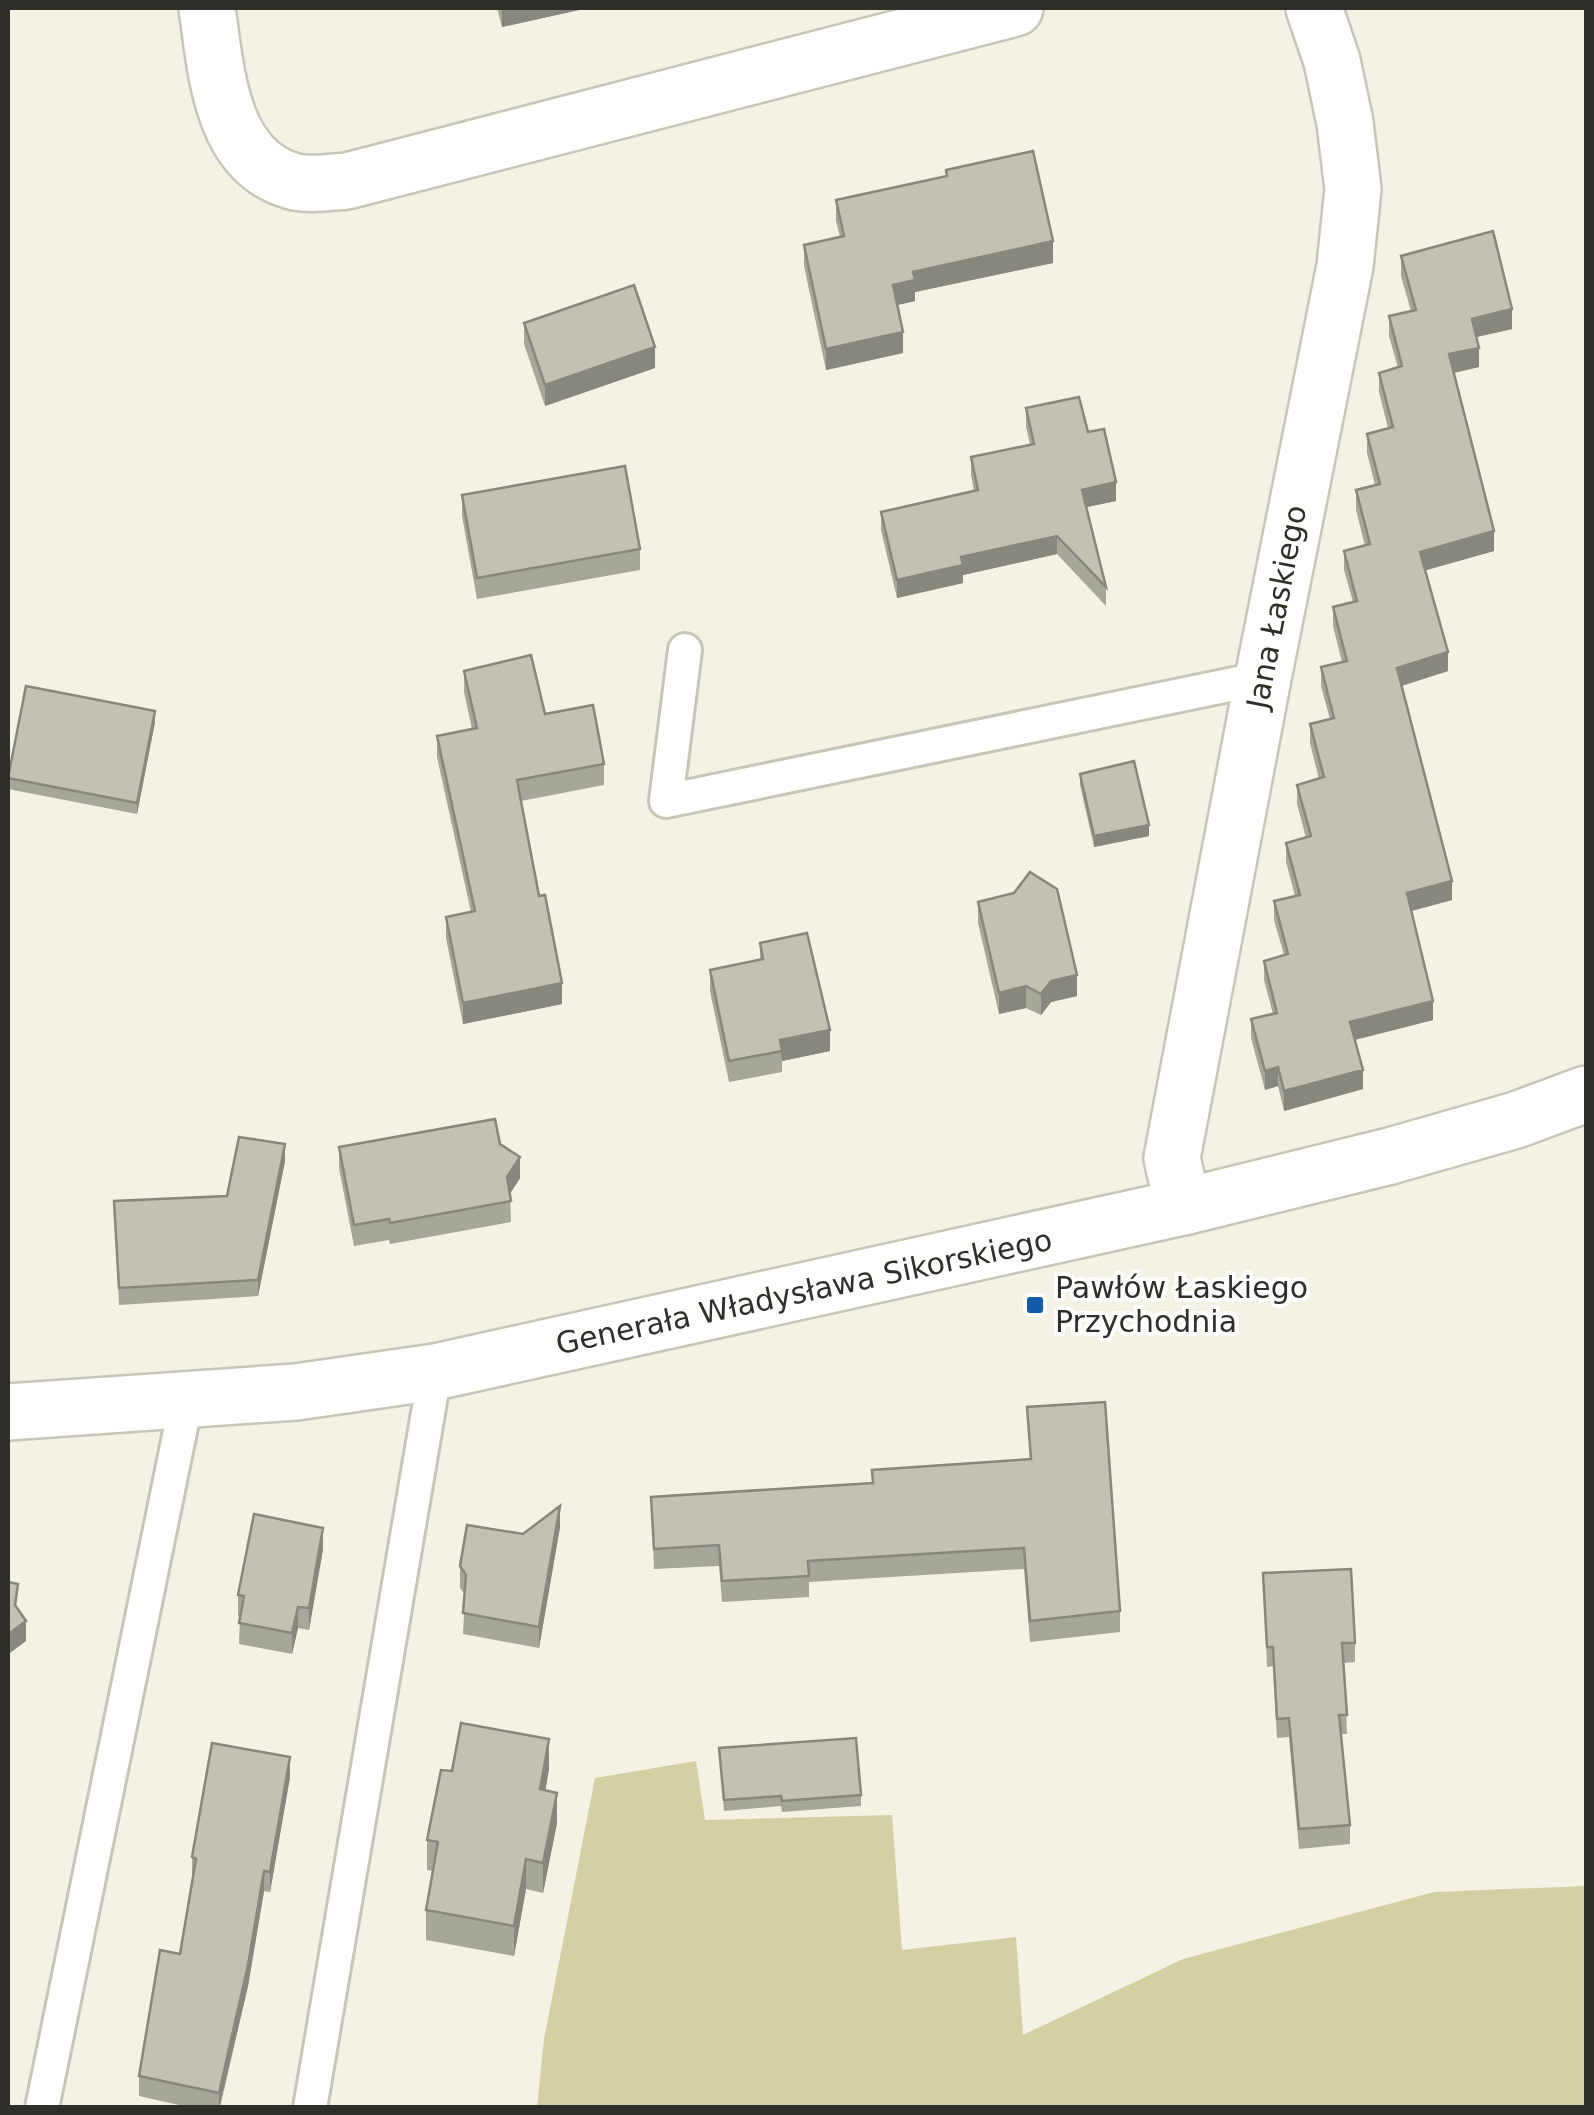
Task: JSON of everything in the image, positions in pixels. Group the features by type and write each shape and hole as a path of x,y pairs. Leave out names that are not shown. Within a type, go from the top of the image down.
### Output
{"street":[{"path":"207,8 217,81 233,130 256,162 293,182 348,181 1015,8"},
{"name":"Jana Łaskiego","path":"1183,1207 1172,1158 1345,266 1353,188 1332,61 1314,8"},
{"name":"Generała Władysława Sikorskiego","path":"8,1412 296,1392 435,1372 1183,1207 1390,1156 1516,1120 1586,1094"}],"lane":[{"path":"685,650 666,801 1263,678"},
{"path":"310,2108 435,1372"},
{"path":"42,2108 186,1402"}],"shaded area":[{"path":"696,1761 705,1820 892,1815 902,1950 1016,1937 1023,2035 1183,1959 1434,1892 1586,1886 1586,2107 537,2107 544,2039 595,1778"}],"building":[{"path":"1033,151 1053,241 913,272 915,280 893,285 903,332 826,349 804,245 844,236 836,200 947,176 946,170"},
{"path":"1493,231 1512,309 1472,319 1479,348 1449,354 1494,531 1420,552 1448,652 1397,668 1452,881 1407,893 1433,1001 1350,1022 1363,1070 1284,1091 1278,1067 1265,1071 1251,1019 1277,1013 1264,961 1288,954 1274,901 1300,895 1286,843 1311,836 1297,785 1324,777 1310,724 1334,718 1321,667 1347,661 1333,607 1357,601 1344,551 1370,544 1356,490 1380,484 1367,434 1393,427 1379,373 1402,366 1389,316 1416,310 1401,256"},
{"path":"634,285 655,347 545,385 524,323"},
{"path":"1079,397 1088,432 1104,429 1116,482 1082,490 1106,587 1057,536 961,557 963,565 897,580 881,512 978,490 971,457 1034,444 1026,408"},
{"path":"625,466 640,549 477,578 462,495"},
{"path":"531,655 545,714 593,705 604,764 517,780 539,896 545,895 562,983 463,1003 446,917 475,911 437,736 477,728 464,671"},
{"path":"26,686 155,711 137,803 8,778"},
{"path":"1134,761 1149,825 1094,836 1080,774"},
{"path":"1030,872 1057,889 1077,975 1051,981 1041,994 1026,986 999,993 978,902 1014,893"},
{"path":"807,933 830,1030 780,1040 782,1051 729,1061 710,970 763,959 760,943"},
{"path":"495,1119 500,1144 520,1157 507,1177 511,1201 390,1223 389,1219 354,1225 339,1147"},
{"path":"239,1137 285,1144 258,1280 119,1288 114,1201 227,1196"},
{"path":"1105,1402 1120,1611 1030,1621 1024,1548 808,1561 809,1576 722,1581 719,1545 654,1549 651,1497 873,1483 872,1470 1031,1459 1027,1407"},
{"path":"560,1506 539,1627 463,1613 466,1575 460,1566 467,1525 523,1534"},
{"path":"254,1514 323,1528 309,1608 298,1607 292,1633 239,1623 244,1596 238,1595"},
{"path":"1351,1569 1355,1643 1342,1643 1347,1715 1339,1715 1350,1825 1299,1829 1289,1718 1277,1719 1273,1647 1267,1647 1263,1573"},
{"path":"8,1582 18,1584 15,1605 26,1621 10,1633 8,1646"},
{"path":"461,1723 549,1739 540,1789 557,1793 543,1863 526,1859 514,1926 426,1910 438,1842 427,1840 441,1770 452,1771"},
{"path":"856,1738 861,1795 782,1801 781,1796 724,1800 719,1748"},
{"path":"212,1743 290,1757 270,1872 264,1871 219,2093 139,2076 160,1950 180,1954"}],"place":[{"name":"Pawłów Łaskiego Przychodnia","path":"1035,1305"}]}
